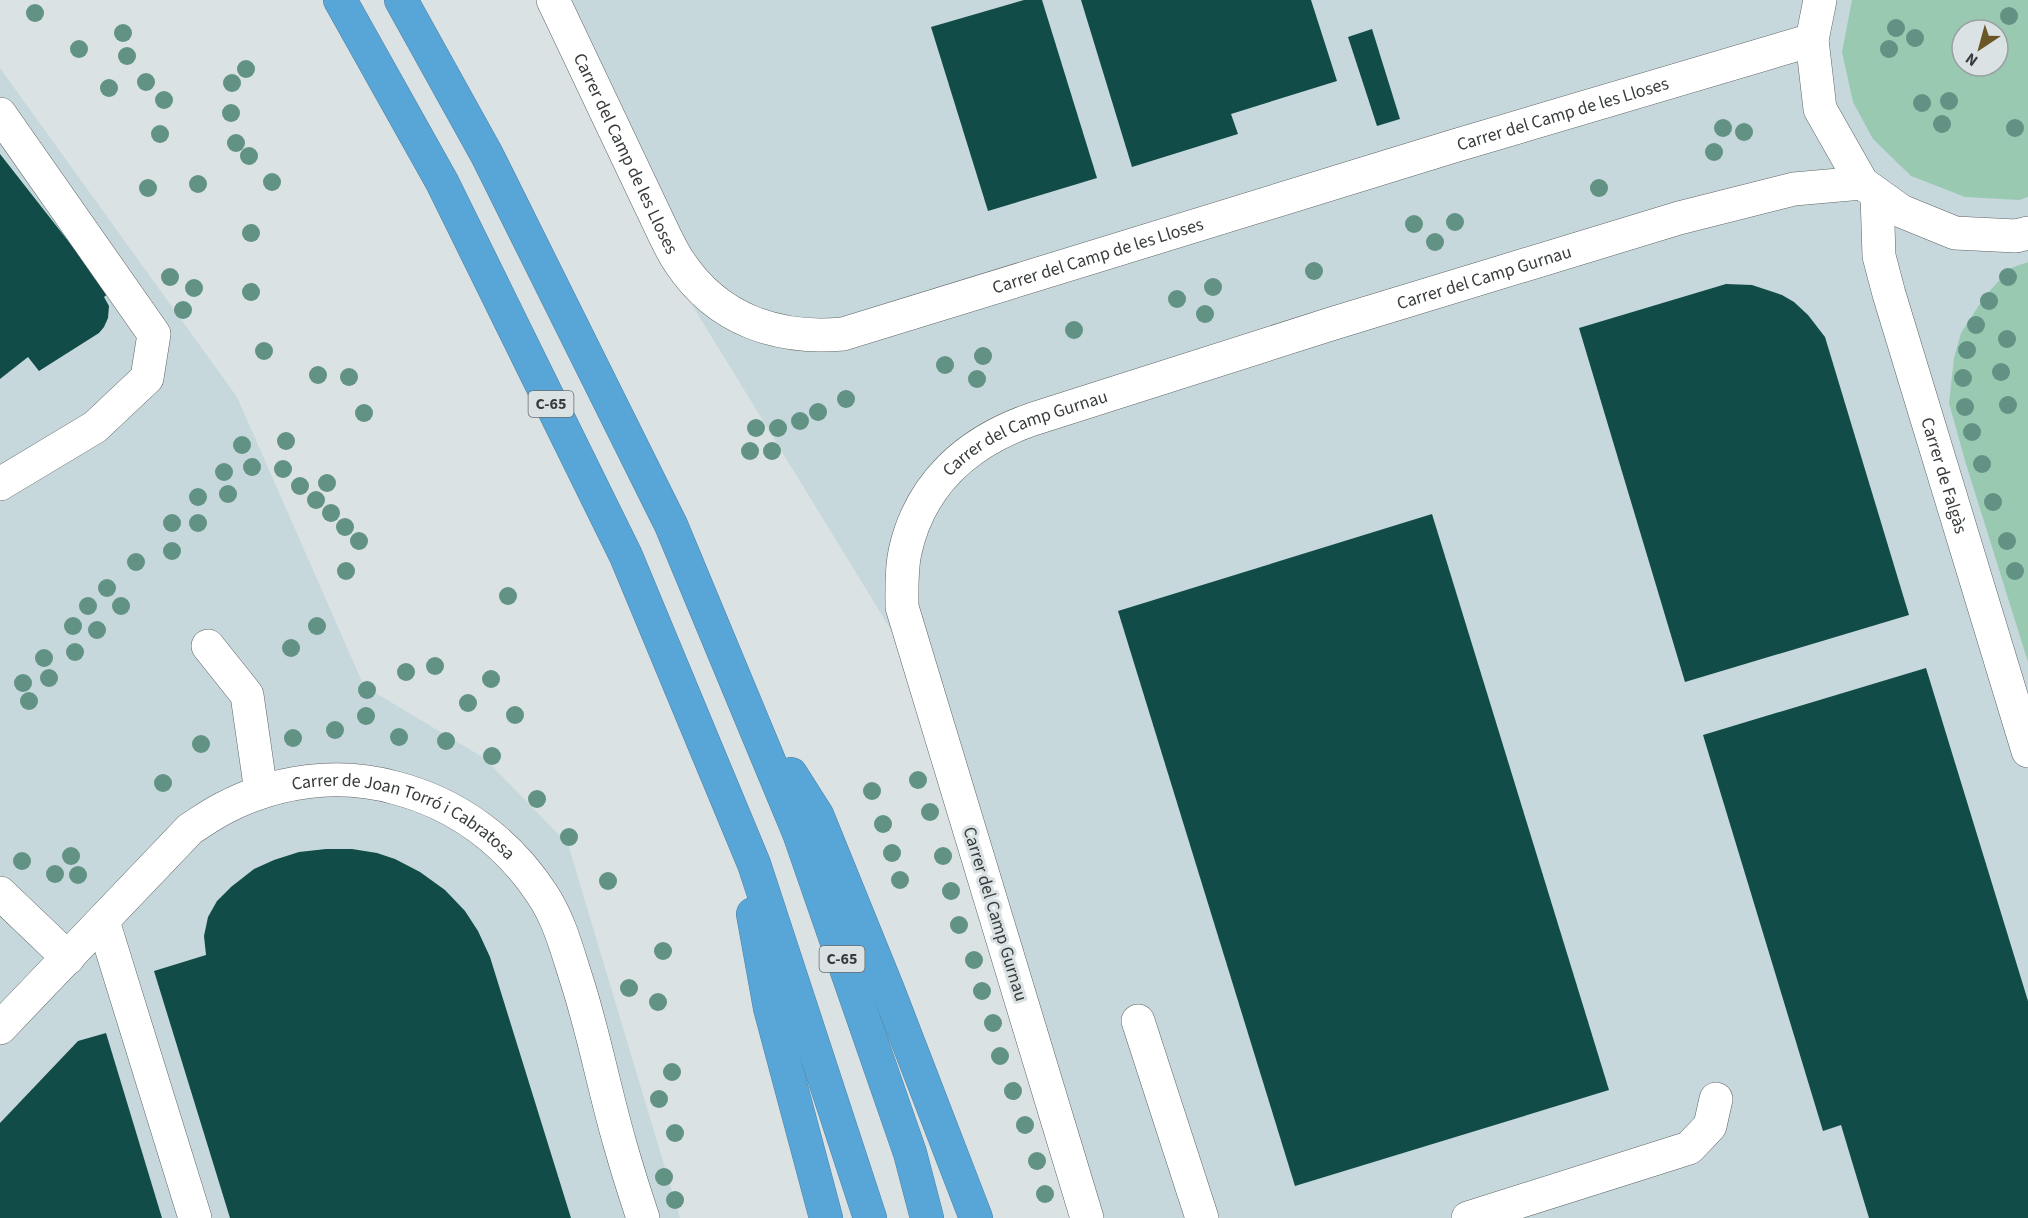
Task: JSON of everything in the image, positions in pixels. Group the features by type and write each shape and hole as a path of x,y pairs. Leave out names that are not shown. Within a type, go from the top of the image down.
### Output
{"highway":[{"name":"C-65","path":"340,0 442,182 626,556 754,864 870,1218"},
{"name":"C-65","path":"401,0 487,155 671,525 803,844 910,1153 927,1218"},
{"path":"746,704 817,815 975,1212"},
{"path":"735,821 770,1008 826,1218"}],"street":[{"name":"Carrer del Camp de les Lloses","path":"553,0 664,234 678,262 692,280 733,314 761,326 790,334 820,336 843,334 1476,140 1812,40"},
{"path":"1820,0 1812,40 1820,109 1869,189 1901,211 1955,233 2016,236 2028,232"},
{"path":"0,114 154,334 147,378 95,427 0,484"},
{"name":"Carrer del Camp Gurnau","path":"1088,1218 902,607 905,552 921,509 941,478 960,458 983,441 1007,428 1331,324 1679,218 1794,189 1869,189"},
{"name":"Carrer de Falgàs","path":"1869,189 1879,256 1889,294 2028,751"},
{"path":"208,646 247,695 261,792"},
{"name":"Carrer de Joan Torró i Cabratosa","path":"0,1028 190,830 224,808 261,792 301,782 341,779 381,784 420,794 457,812 490,835 519,863 543,896 561,932 589,1018 620,1144 643,1218"},
{"path":"0,893 68,958"},
{"path":"103,921 195,1218"},
{"path":"1138,1021 1202,1218"},
{"path":"1468,1218 1689,1148 1710,1126 1716,1099"}],"shaded area":[{"path":"536,0 2028,0 2028,1218 1080,1218 899,643 656,246"},
{"path":"0,68 237,397 364,686 484,758 568,844 680,1218 0,1218"}],"green space":[{"path":"1852,0 2028,0 2028,197 2019,200 1965,197 1911,176 1873,139 1853,102 1842,52"},
{"path":"2028,262 2028,662 1949,403 1954,358 1961,333 1985,296 2011,268"}],"building":[{"path":"1024,0 1042,0 1097,178 988,211 931,27"},
{"path":"1081,0 1311,0 1337,81 1231,114 1238,134 1132,167"},
{"path":"1372,29 1400,119 1377,126 1348,37"},
{"path":"0,154 109,293 104,297 109,306 108,318 99,333 39,371 28,357 0,379"},
{"path":"1726,284 1752,285 1782,295 1808,315 1825,337 1909,615 1685,682 1579,328"},
{"path":"1432,514 1609,1090 1295,1186 1118,611"},
{"path":"1926,668 2028,1001 2028,1218 1869,1218 1841,1125 1823,1131 1703,735"},
{"path":"352,849 395,859 420,872 445,890 465,911 478,931 490,957 571,1218 230,1218 154,971 206,955 204,936 208,917 217,901 254,869 299,852"},
{"path":"106,1033 162,1218 0,1218 0,1123 78,1041"}]}
